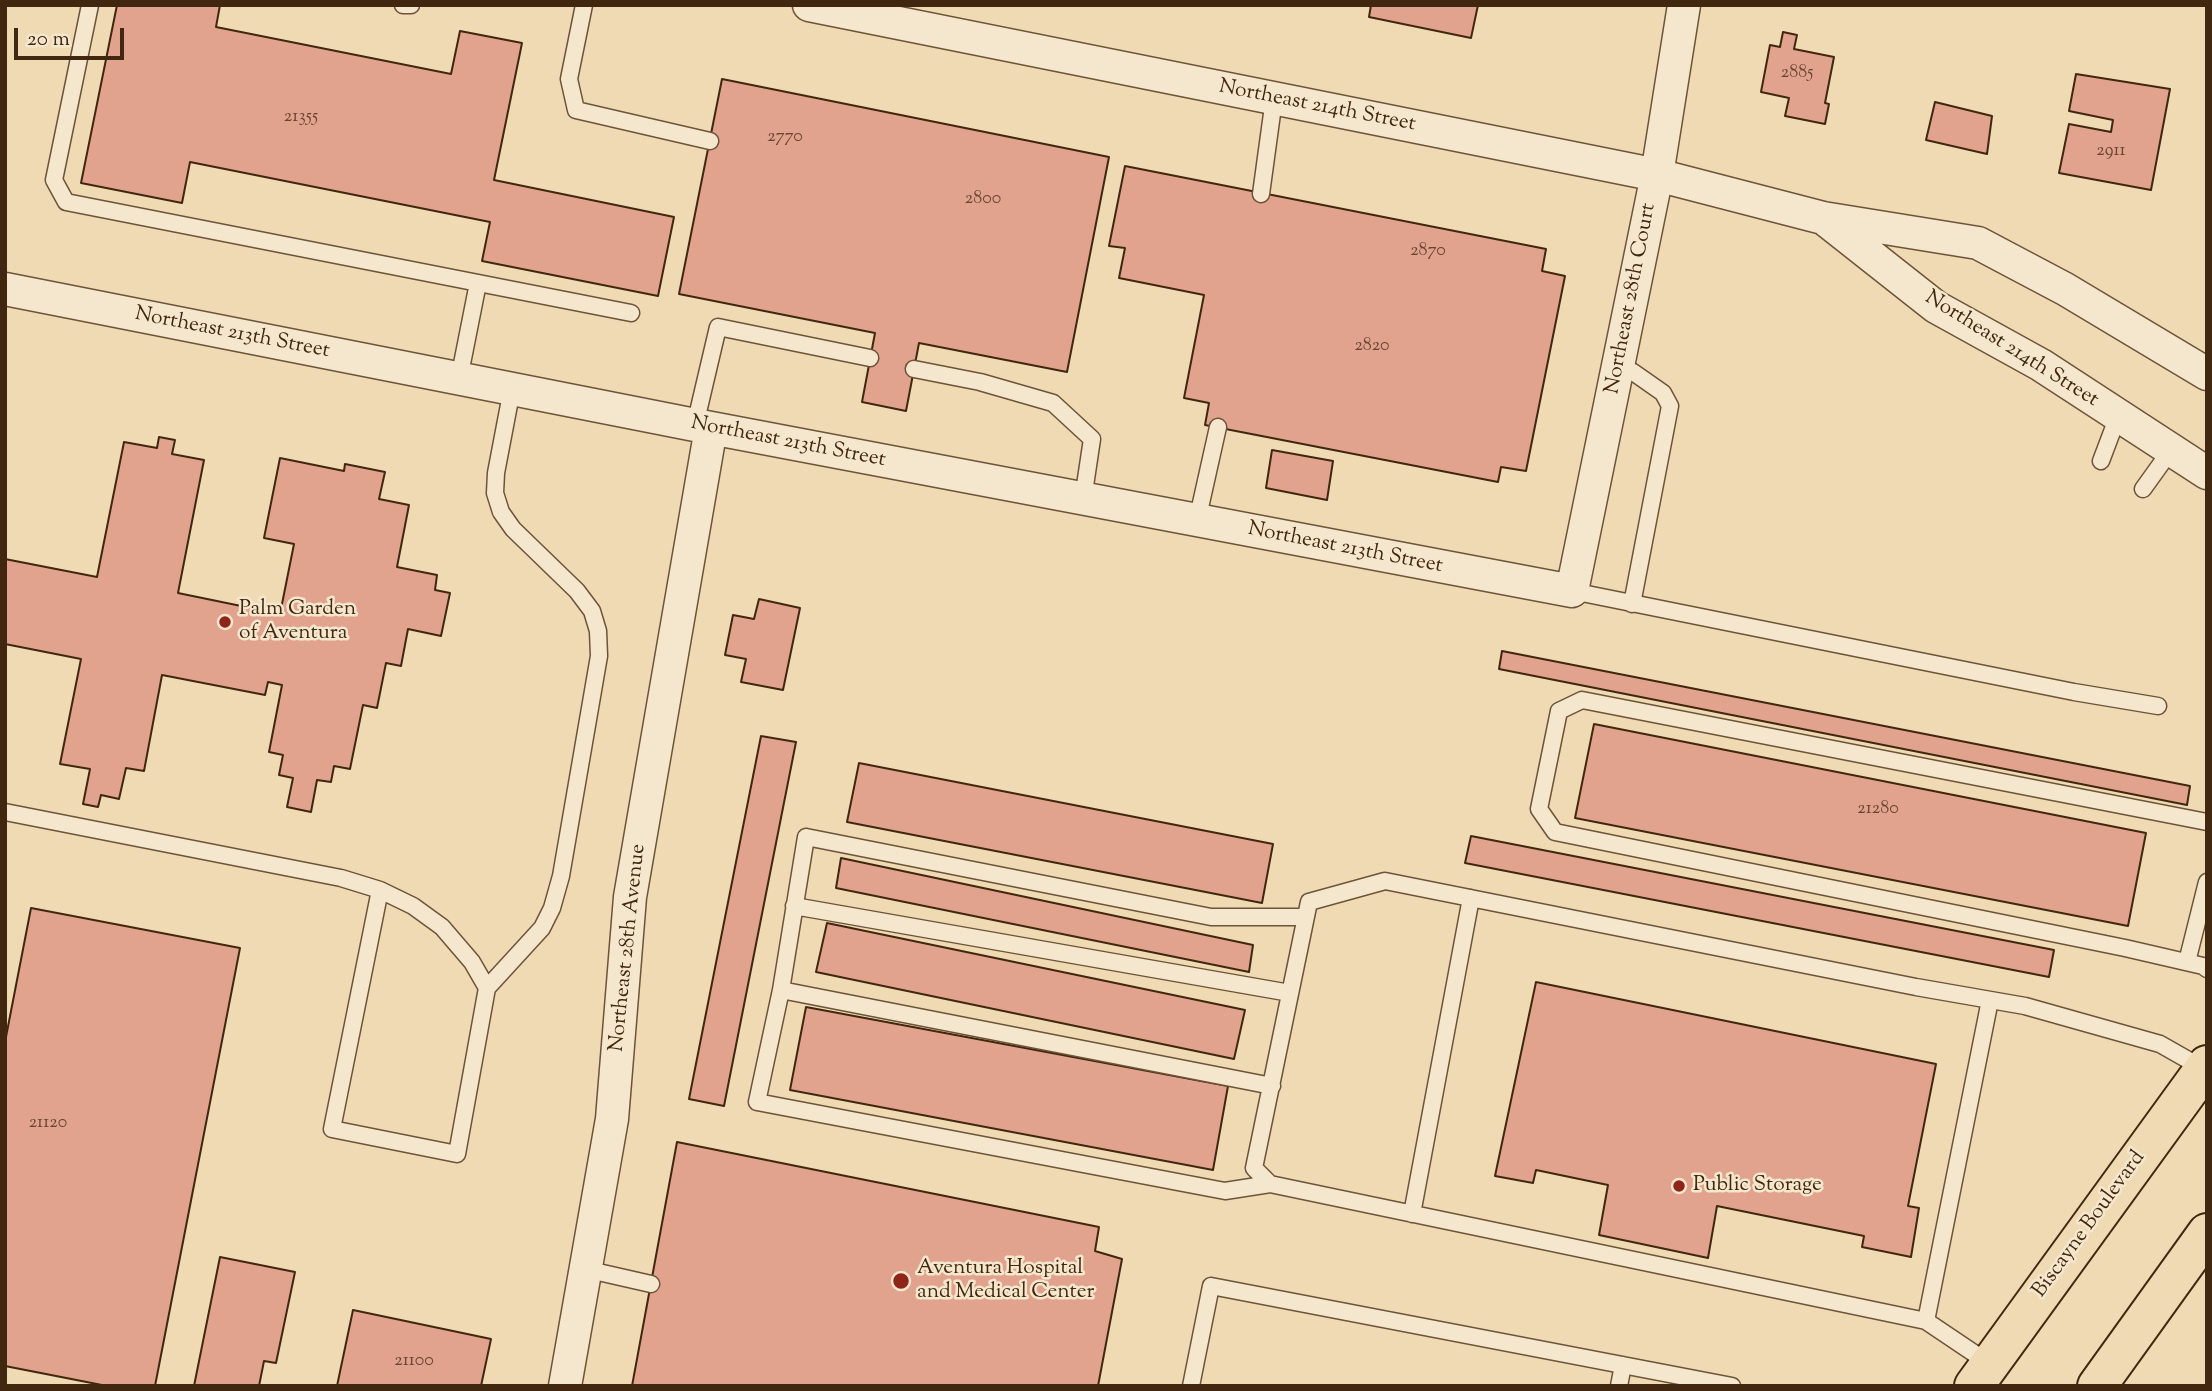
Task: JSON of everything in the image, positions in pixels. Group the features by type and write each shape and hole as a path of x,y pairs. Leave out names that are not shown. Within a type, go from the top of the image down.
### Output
{"main road":[{"name":"Biscayne Boulevard","path":"1982,1375 2205,1067"},
{"path":"2097,1386 2207,1233"}],"street":[{"name":"Northeast 214th Street","path":"809,5 1657,176 1823,218 1978,243 2065,289 2207,374"},
{"name":"Northeast 28th Court","path":"1572,591 1657,176 1684,5"},
{"name":"Northeast 214th Street","path":"1823,218 1936,307 2041,365 2207,473"},
{"name":"Northeast 213th Street","path":"5,289 703,427 1572,591"},
{"name":"Northeast 28th Avenue","path":"565,1386 612,1119 630,897 703,427"}],"lane":[{"path":"90,5 54,180 66,202 631,313"},
{"path":"403,5 411,5"},
{"path":"584,5 569,79 576,110 710,141"},
{"path":"1261,194 1274,99"},
{"path":"460,379 478,283"},
{"path":"703,427 718,327 870,358"},
{"path":"1619,366 1633,372 1663,393 1670,406 1632,604"},
{"path":"914,369 980,382 1053,402 1092,439 1083,499"},
{"path":"380,890 332,1129 457,1154 487,988 542,928 552,908 561,876 598,656 598,631 592,611 577,591 513,529 501,512 495,493 496,473 512,389"},
{"path":"2101,461 2118,416"},
{"path":"1197,521 1218,428"},
{"path":"2143,489 2171,450"},
{"path":"1572,591 2074,692 2158,706"},
{"path":"2024,682 2030,665"},
{"path":"2074,692 2079,676"},
{"path":"2207,822 1582,700 1559,711 1539,809 1555,832 2187,962 2207,969"},
{"path":"5,812 300,869 380,890 413,906 442,928 472,962 487,988"},
{"path":"1306,917 1211,918 806,836 781,990 757,1102 1225,1191 1270,1184 1926,1321 1982,1375"},
{"path":"1270,1184 1254,1168 1309,902 1385,881 2025,1006 2160,1044 2205,1067"},
{"path":"2187,962 2207,882"},
{"path":"1412,1214 1472,898"},
{"path":"794,906 1290,993"},
{"path":"781,990 1272,1086"},
{"path":"1926,1321 1990,1000"},
{"path":"585,1269 650,1284"},
{"path":"1191,1386 1211,1286 1732,1386"},
{"path":"1619,1386 1623,1365"}],"building":[{"path":"117,5 220,5 216,27 451,74 460,31 522,43 494,180 674,217 658,296 482,261 490,222 190,162 182,203 81,183"},
{"path":"1371,5 1478,5 1471,38 1369,17"},
{"path":"1783,32 1797,35 1794,49 1834,57 1825,103 1829,104 1825,124 1785,116 1789,98 1761,92 1770,45 1780,47"},
{"path":"2076,74 2170,89 2151,190 2059,173 2069,124 2111,132 2113,120 2069,111"},
{"path":"722,79 1109,157 1067,372 919,343 906,411 862,402 875,333 679,294"},
{"path":"1935,102 1992,116 1987,154 1926,140"},
{"path":"1125,166 1546,249 1542,271 1565,276 1526,471 1501,467 1498,482 1205,425 1209,403 1184,398 1204,295 1119,278 1125,248 1109,246"},
{"name":"Palm Garden of Aventura","path":"159,437 175,440 172,454 204,460 178,593 280,614 294,544 264,538 280,458 344,471 345,464 385,472 379,499 409,505 397,567 437,575 435,590 450,593 441,636 408,629 401,666 386,663 377,708 363,705 350,769 334,766 331,782 317,780 311,812 287,807 293,778 279,775 283,755 269,752 282,685 268,682 265,695 162,675 144,771 126,768 119,799 101,795 98,807 83,804 90,769 60,764 81,659 5,644 5,559 97,577 124,442 157,448"},
{"path":"1272,450 1333,461 1327,500 1266,488"},
{"path":"759,599 800,608 783,690 741,682 746,659 725,655 733,615 754,619"},
{"path":"1502,651 2190,786 2187,805 1499,669"},
{"path":"1594,724 2146,833 2128,926 1575,818"},
{"path":"761,736 796,742 724,1106 689,1099"},
{"path":"859,763 1273,844 1262,903 847,822"},
{"path":"1471,836 2054,950 2049,977 1465,863"},
{"path":"841,858 1253,945 1249,972 836,888"},
{"path":"31,908 240,948 155,1386 107,1386 5,1366 5,1042"},
{"path":"827,923 1245,1010 1234,1059 816,972"},
{"path":"1536,982 1936,1064 1908,1206 1919,1208 1911,1257 1862,1247 1864,1236 1717,1206 1708,1258 1599,1235 1608,1185 1536,1170 1533,1183 1495,1176"},
{"path":"806,1007 1228,1086 1213,1170 790,1090"},
{"name":"Aventura Hospital and Medical Center","path":"677,1142 1099,1227 1095,1251 1122,1259 1098,1386 632,1386"},
{"path":"220,1257 295,1272 276,1363 264,1361 259,1386 194,1386"},
{"path":"353,1310 491,1339 481,1386 337,1386"}],"place":[{"name":"Palm Garden of Aventura","path":"225,622"},
{"name":"Public Storage","path":"1679,1186"},
{"name":"Aventura Hospital and Medical Center","path":"901,1281"}]}
